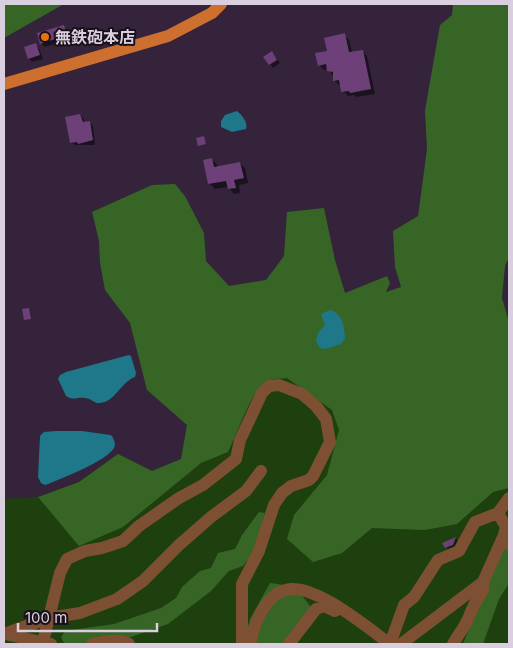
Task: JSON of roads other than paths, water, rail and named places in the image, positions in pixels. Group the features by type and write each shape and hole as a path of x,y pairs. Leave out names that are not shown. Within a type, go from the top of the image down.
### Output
{"main road":[{"path":"4,84 168,36 212,13 221,4"}],"lane":[{"path":"4,634 47,643 49,618 60,573 67,558 123,540 139,526 179,498 203,485 236,459 240,440 262,393 269,386 279,385 302,394 316,406 326,419 330,442 313,476 309,480 291,486 274,505 259,551 242,584 242,644"},
{"path":"4,634 49,618 80,612 117,599 143,581 211,516 246,491 261,471"},
{"path":"250,644 253,632 267,604 278,592 290,589 302,590 336,605 390,644 404,605 414,597 438,560 459,551 468,531 475,522 498,512 509,498"},
{"path":"401,644 483,582 507,540 506,527 498,512"},
{"path":"453,644 485,588 483,582"},
{"path":"289,644 316,609 324,606 368,628"},
{"path":"92,644 108,641 129,644"}],"water":[{"path":"237,111 245,121 246,129 232,132 221,127 221,121 225,115"},
{"path":"330,310 340,317 345,338 341,344 325,349 320,348 316,341 318,333 325,325 321,314"},
{"path":"131,356 136,373 135,377 110,399 98,403 87,398 73,399 66,396 58,379 60,375"},
{"path":"82,431 110,435 114,440 115,446 110,453 93,464 45,485 41,483 38,477 40,436 44,432"}],"place":[{"name":"無鉄砲本店","path":"45,37"}]}
